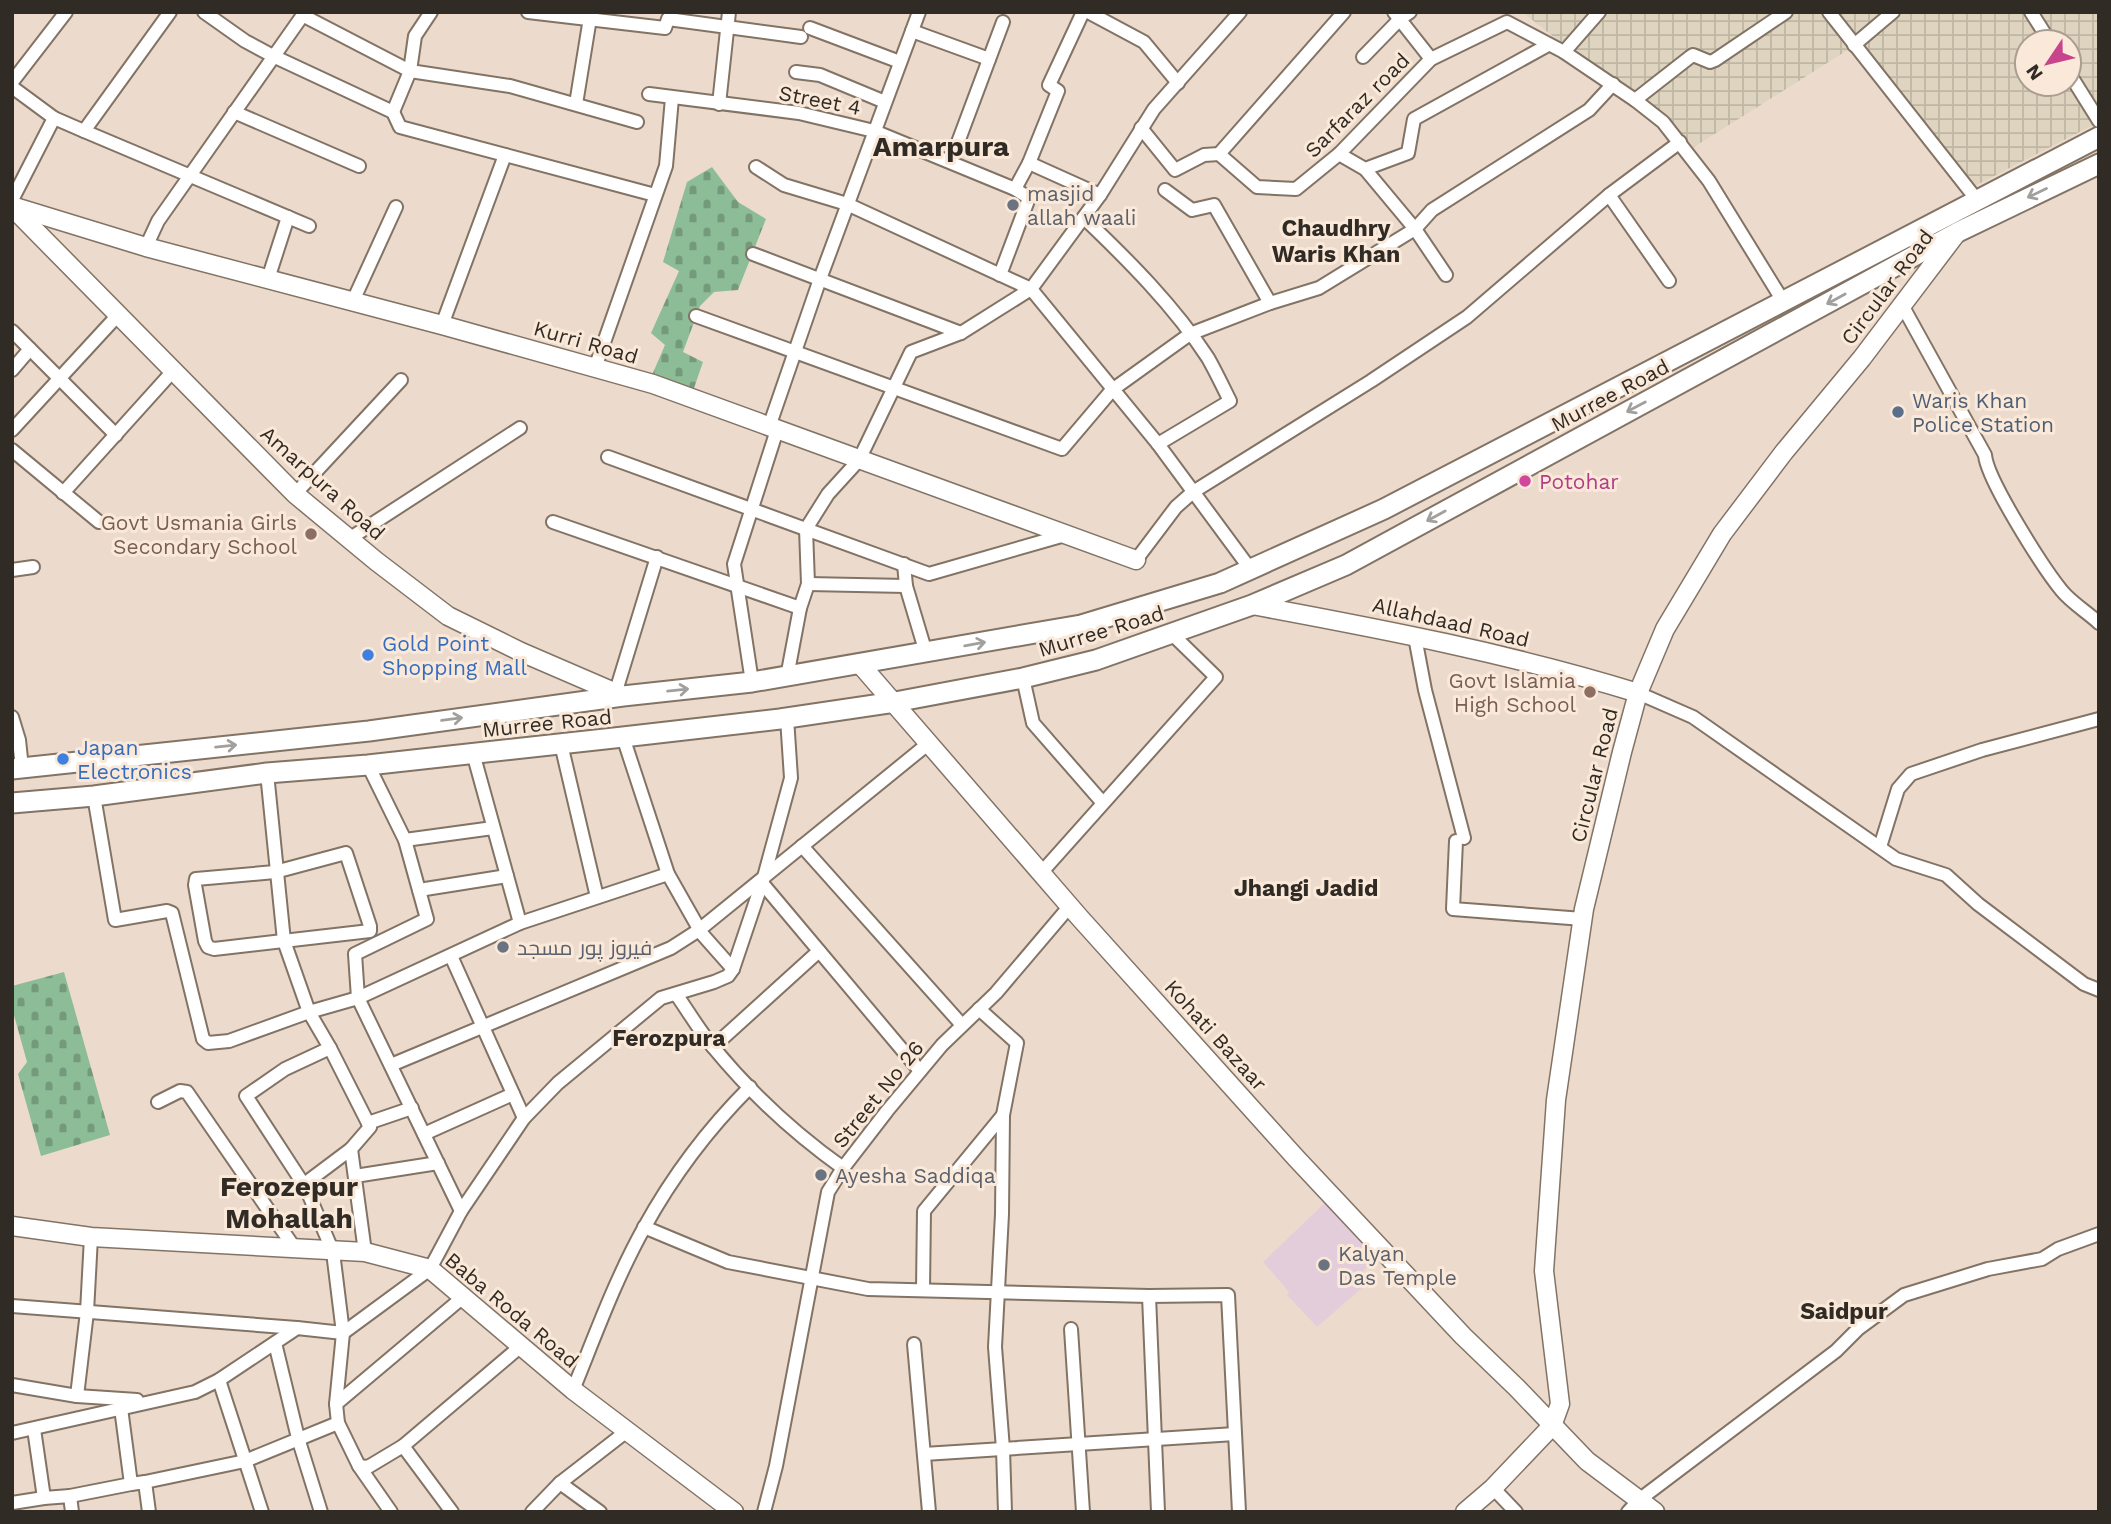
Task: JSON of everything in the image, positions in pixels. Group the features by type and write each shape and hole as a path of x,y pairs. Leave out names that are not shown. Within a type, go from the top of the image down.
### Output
{"main road":[{"name":"Murree Road","path":"17,769 369,731 619,693 787,677 1081,625 1220,583 1384,509 2099,137"},
{"name":"Murree Road","path":"12,803 94,796 267,772 368,765 787,718 894,702 1023,678 1096,660 1252,606 1346,565 1958,232 2099,164"}],"street":[{"path":"66,12 14,76 54,118 309,226"},
{"path":"84,131 170,12"},
{"path":"204,12 273,57 393,112 400,127 655,195"},
{"path":"393,112 410,71 415,36 431,12"},
{"path":"528,12 590,16 665,28 668,19 805,32 900,62"},
{"path":"719,104 729,12"},
{"path":"752,682 734,564 820,279 919,12"},
{"path":"1000,275 1029,198 1015,189 1029,163 1058,91 1049,85 1083,12"},
{"path":"1088,12 1144,42 1178,83"},
{"path":"787,677 800,608 808,584 806,529 828,494 859,460 911,352 961,332 1031,289 1100,195 1141,128 1240,12"},
{"path":"1141,128 1175,170 1203,155 1219,154 1344,12"},
{"path":"1564,52 1599,12"},
{"path":"1635,100 1693,55 1710,62 1715,60 1786,12"},
{"path":"1829,12 1977,200"},
{"path":"1854,44 1894,12"},
{"path":"146,247 158,221 304,14 410,71 510,86 637,122"},
{"path":"1363,57 1402,14 1431,59"},
{"path":"576,104 590,16"},
{"name":"Sarfaraz road","path":"1219,154 1257,187 1296,189 1339,154 1431,59 1508,17 1613,84 1663,122 1709,181 1783,301"},
{"path":"951,161 1003,22"},
{"path":"912,31 989,59"},
{"path":"1365,169 1408,153 1414,119 1548,45"},
{"path":"796,72 820,75 885,102"},
{"path":"696,316 1062,449 1112,390 1190,334 1269,303 1320,288 1415,229 1432,210 1589,110 1613,84"},
{"name":"Street 4","path":"649,94 799,113 874,131 1015,189"},
{"path":"2083,95 2099,121"},
{"path":"595,368 666,166 672,98"},
{"path":"234,112 359,166"},
{"path":"12,200 54,118"},
{"path":"1136,561 1176,507 1193,492 1371,381 1467,317 1609,195 1680,142"},
{"path":"1339,154 1365,169 1415,229 1447,275"},
{"path":"442,324 505,155"},
{"path":"1029,163 1100,195"},
{"path":"756,167 784,185 847,204 1031,289 1158,444 1251,569"},
{"path":"1165,190 1192,210 1214,205 1269,303"},
{"path":"1609,195 1669,281"},
{"name":"Kurri Road","path":"12,206 146,247 442,324 653,384 1136,561"},
{"name":"Amarpura Road","path":"12,206 295,494 349,539 448,616 521,652 619,693"},
{"path":"353,301 397,207"},
{"path":"268,279 288,217"},
{"path":"1084,218 1138,269 1190,334 1208,359 1230,401 1158,444"},
{"name":"Circular Road","path":"1552,1426 1560,1404 1544,1271 1556,1100 1583,919 1638,693 1665,629 1722,534 1958,232"},
{"path":"753,254 961,332"},
{"path":"1902,305 1985,455 1988,471 2030,545 2063,592 2099,622"},
{"path":"12,430 118,315"},
{"path":"12,331 116,435"},
{"path":"12,370 30,349"},
{"path":"62,493 173,372"},
{"path":"295,494 401,380"},
{"path":"349,539 520,428"},
{"path":"12,450 99,522"},
{"path":"608,457 929,574 1066,534"},
{"path":"553,522 800,608"},
{"path":"619,693 657,557"},
{"path":"904,564 906,586 926,653"},
{"path":"12,570 33,567"},
{"path":"808,584 906,586"},
{"name":"Allahdaad Road","path":"1252,606 1415,637 1570,672 1638,693"},
{"path":"1041,873 1216,677 1172,634"},
{"path":"1415,637 1460,839 1453,909 1583,919"},
{"name":"Kohati Bazaar","path":"860,664 1069,907 1296,1158 1463,1336 1587,1461 1633,1506 1655,1512"},
{"path":"1023,678 1033,723 1102,802"},
{"path":"1638,693 1693,717 1906,864 1946,875 1978,904 2084,984 2099,990"},
{"path":"12,717 19,740 17,769"},
{"path":"12,1306 343,1333 430,1269 461,1211 524,1118 558,1083 661,998 714,982 728,976 733,969 763,880 790,778 787,718"},
{"path":"1880,847 1898,789 1911,774 1982,750 2099,719"},
{"path":"623,737 668,874 699,930 733,969"},
{"path":"391,1065 671,948 699,930 763,880 929,743"},
{"path":"561,744 597,897"},
{"path":"473,753 520,923"},
{"path":"368,765 405,840 427,919 355,954 358,998 461,1211"},
{"path":"267,772 284,942 309,1012 370,1127 351,1149 303,1185"},
{"path":"94,796 115,920 167,911 172,913 204,1042 208,1044 229,1041 309,1012 358,998 520,923 668,874"},
{"path":"405,840 493,828"},
{"path":"802,846 962,1026"},
{"path":"346,853 370,931 214,949 208,947 196,879 275,872 346,853"},
{"path":"419,890 507,876"},
{"path":"763,880 919,1072"},
{"name":"Street No 26","path":"764,1512 776,1466 828,1192 843,1168 919,1072 942,1045 996,993 1069,907"},
{"path":"713,1046 819,951"},
{"path":"451,956 524,1118"},
{"path":"676,994 713,1046 750,1087 805,1141 843,1168"},
{"path":"979,1009 1017,1043 1003,1115 1002,1214 995,1347 1005,1512"},
{"path":"330,1048 285,1069 246,1097 303,1185 333,1252 343,1333 336,1404 338,1423 359,1466 391,1512"},
{"path":"573,1390 612,1292 644,1227 677,1175 725,1112 750,1087"},
{"path":"158,1102 184,1089 187,1092 296,1250"},
{"path":"424,1134 513,1094"},
{"path":"368,1123 412,1108"},
{"path":"923,1289 924,1211 1003,1115"},
{"path":"351,1149 365,1252"},
{"path":"355,1176 438,1163"},
{"name":"Baba Roda Road","path":"12,1226 91,1237 365,1252 430,1269 573,1390 734,1512"},
{"path":"644,1227 728,1262 868,1289 1149,1296 1228,1295 1239,1512"},
{"path":"1633,1506 1836,1351 1858,1329 1904,1295 1988,1269 2042,1259 2058,1249 2099,1234"},
{"path":"77,1396 87,1312 91,1237"},
{"path":"1149,1296 1158,1512"},
{"path":"336,1404 462,1298"},
{"path":"12,1433 195,1392 219,1380 297,1328"},
{"path":"1070,1329 1083,1512"},
{"path":"275,1343 298,1438 321,1512"},
{"path":"915,1344 929,1512"},
{"path":"359,1466 368,1466 402,1446 521,1346"},
{"path":"219,1380 262,1512"},
{"path":"12,1385 77,1396 158,1401"},
{"path":"121,1408 131,1484"},
{"path":"12,1503 70,1496 245,1461 338,1423"},
{"path":"1465,1512 1493,1488 1552,1426"},
{"path":"34,1430 44,1498"},
{"path":"532,1512 560,1483 627,1431"},
{"path":"924,1454 1235,1434"},
{"path":"402,1446 452,1512"},
{"path":"145,1482 149,1512"},
{"path":"560,1483 600,1512"},
{"path":"1493,1488 1516,1512"},
{"path":"70,1496 72,1512"}],"shaded area":[{"path":"1522,12 2099,12 2099,122 1969,189 1851,48 1694,147"},
{"path":"1332,1196 1384,1252 1362,1272 1370,1281 1317,1327 1287,1295 1289,1292 1263,1262"}],"green space":[{"path":"712,167 738,202 766,219 738,290 714,292 700,306 683,352 703,362 693,391 652,375 665,345 651,333 679,271 663,262 687,182"},
{"path":"64,972 110,1135 41,1156 18,1074 27,1062 12,1008 12,986"}],"place":[{"name":"masjid allah waali","path":"1013,205"},
{"name":"Waris Khan Police Station","path":"1898,412"},
{"name":"Potohar","path":"1525,481"},
{"name":"Govt Usmania Girls Secondary School","path":"311,534"},
{"name":"Gold Point Shopping Mall","path":"368,655"},
{"name":"Govt Islamia High School","path":"1590,692"},
{"name":"Japan Electronics","path":"63,759"},
{"name":"فیروز پور مسجد","path":"503,947"},
{"name":"Ayesha Saddiqa","path":"821,1175"},
{"name":"Kalyan Das Temple","path":"1324,1265"}],"district":[{"name":"Amarpura","path":"941,146"},
{"name":"Chaudhry Waris Khan","path":"1336,241"},
{"name":"Jhangi Jadid","path":"1306,888"},
{"name":"Ferozpura","path":"669,1038"},
{"name":"Ferozepur Mohallah","path":"289,1202"},
{"name":"Saidpur","path":"1844,1311"}]}
